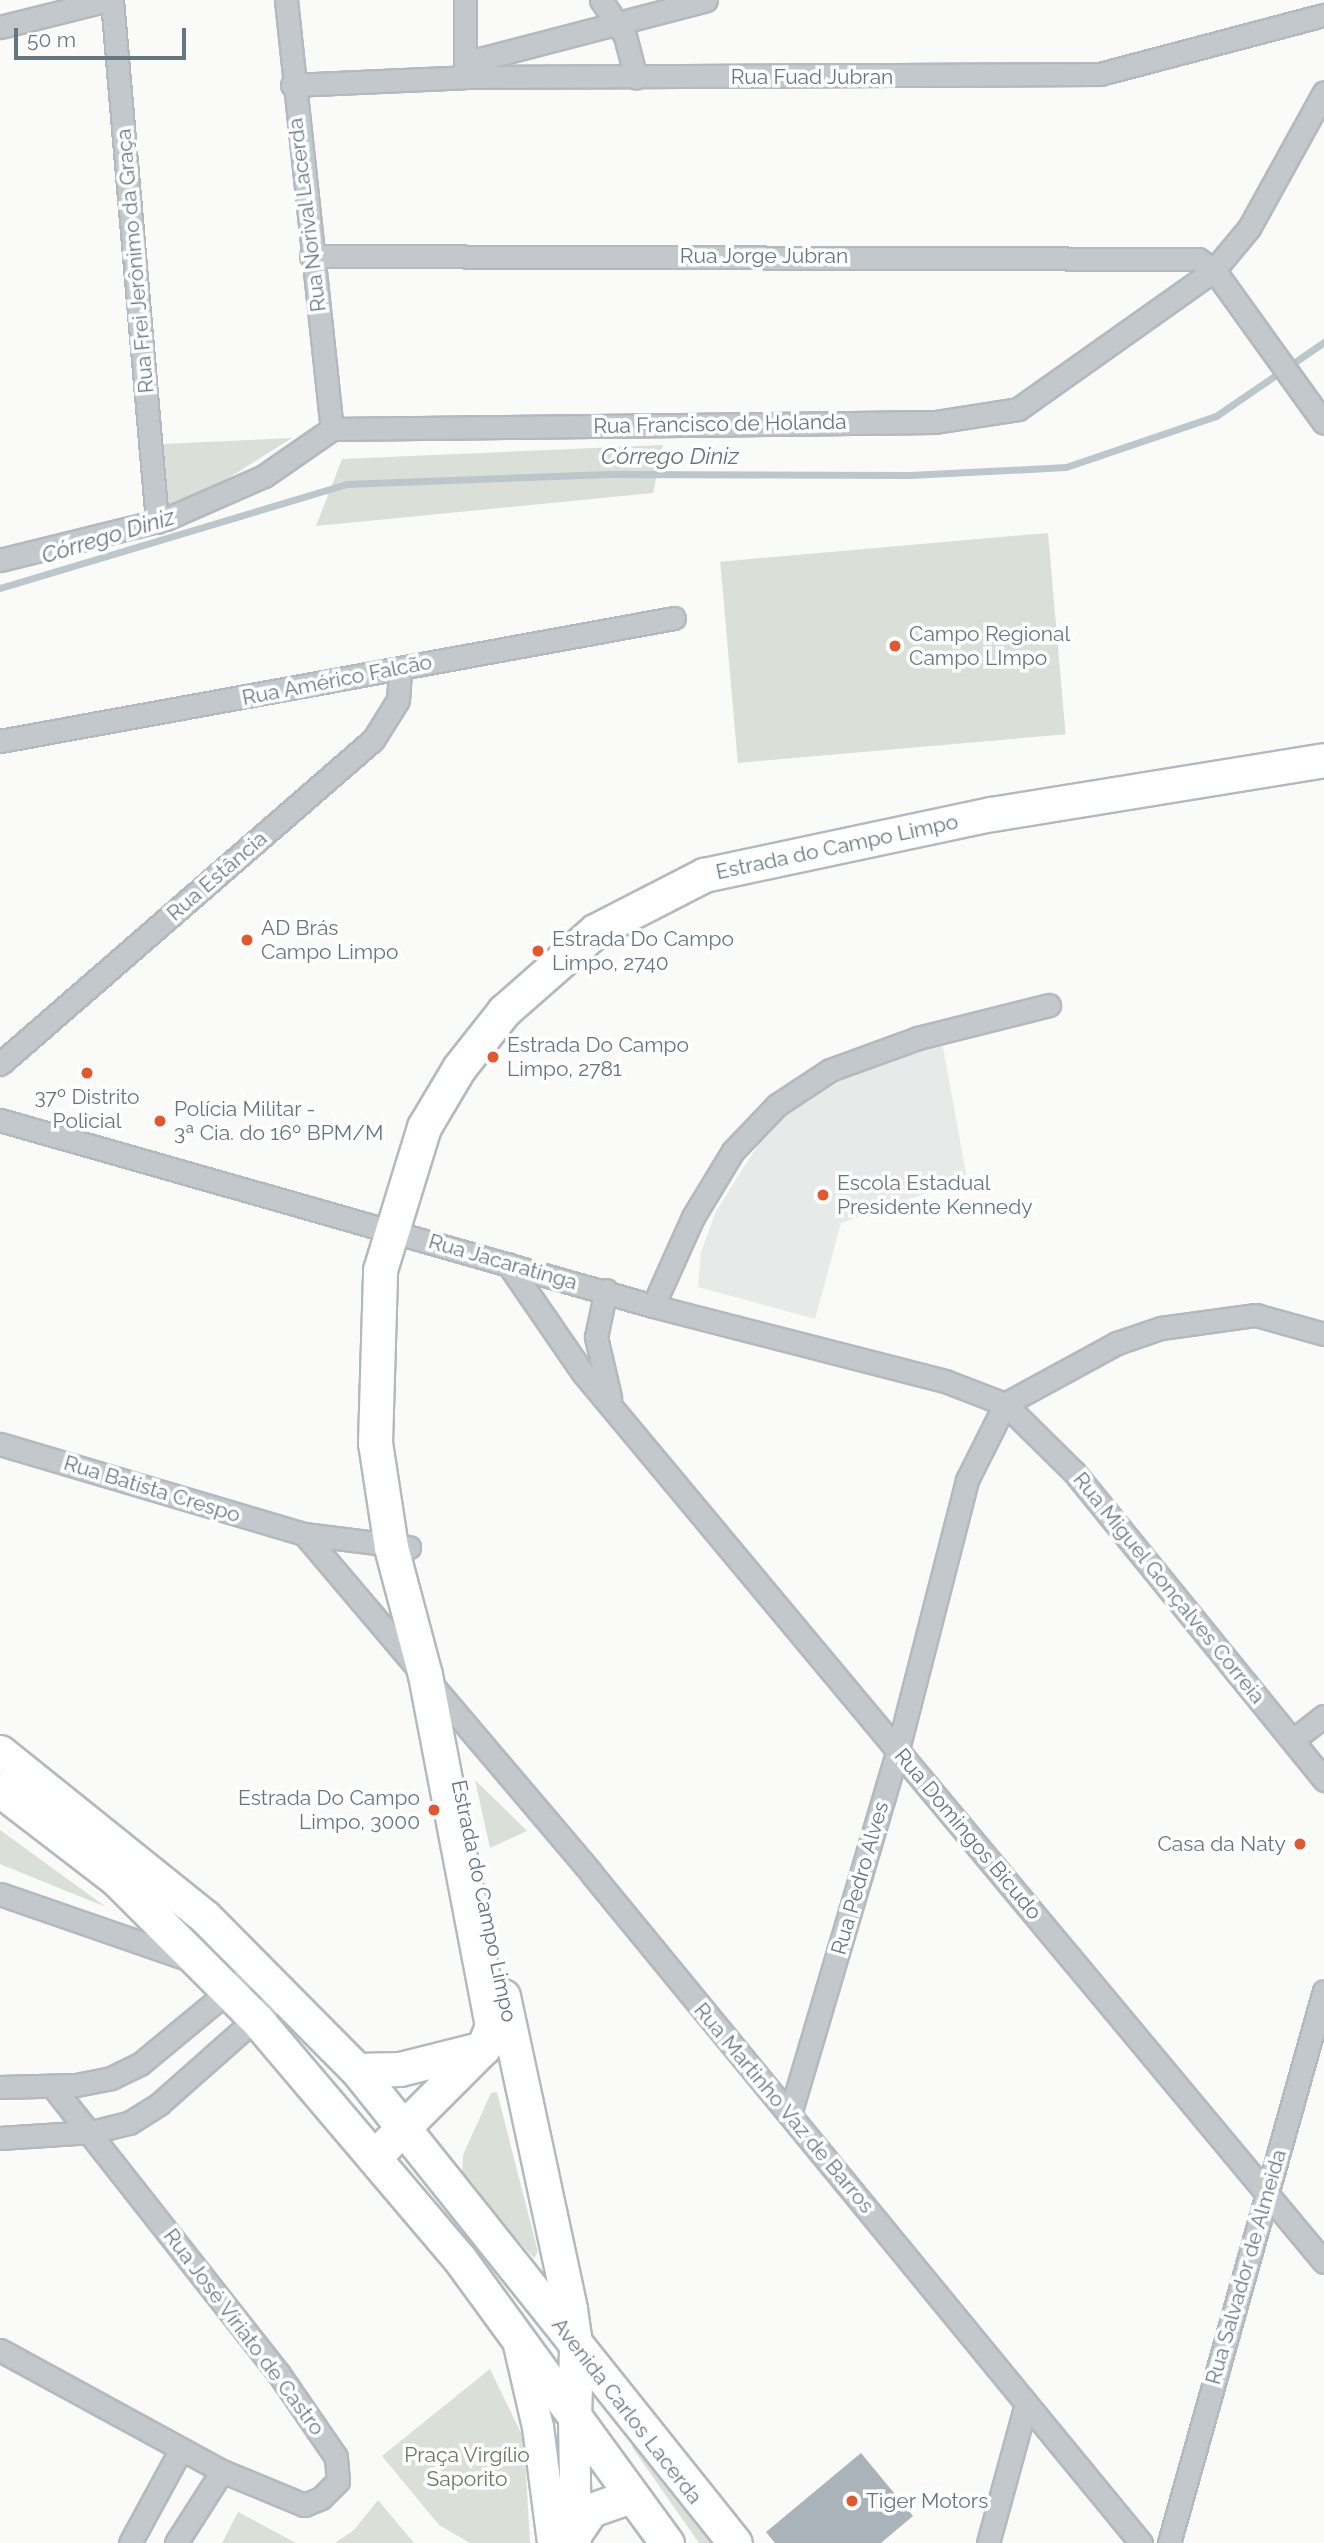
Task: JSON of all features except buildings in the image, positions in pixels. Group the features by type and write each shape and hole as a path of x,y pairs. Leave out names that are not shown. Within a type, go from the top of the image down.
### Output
{"main road":[{"name":"Estrada do Campo Limpo","path":"573,2416 576,2350 556,2242 434,1685 400,1547 375,1387 380,1270 390,1228 424,1127 465,1061 551,965 640,903 704,875 765,859 992,814 1324,760"},
{"name":"Estrada do Campo Limpo","path":"375,2156 483,2048 493,2007 434,1685"},
{"path":"0,1752 127,1851 282,1994 357,2070 523,2276"},
{"path":"0,1790 163,1922 229,1989 375,2156 516,2331 568,2539"},
{"path":"357,2070 400,2069 483,2048"},
{"path":"459,2258 486,2274 523,2276 556,2242"},
{"name":"Avenida Carlos Lacerda","path":"523,2276 576,2350 735,2543"},
{"name":"Avenida Carlos Lacerda","path":"516,2331 573,2416 667,2543"},
{"path":"568,2539 573,2416"},
{"path":"568,2539 591,2510 631,2496"}],"street":[{"path":"0,27 110,0"},
{"name":"Rua Frei Jerônimo da Graça","path":"110,0 157,522"},
{"name":"Rua Norival Lacerda","path":"286,0 292,85 332,429"},
{"path":"465,0 465,69 706,0"},
{"path":"601,0 619,27 636,78"},
{"name":"Rua Fuad Jubran","path":"292,85 465,69 636,78 1100,74 1324,15"},
{"name":"Rua Francisco de Holanda","path":"332,429 990,417 1040,398 1214,270 1249,228 1324,92"},
{"name":"Rua Jorge Jubran","path":"311,256 1126,256 1198,259 1214,270"},
{"path":"1214,270 1266,346 1324,423"},
{"path":"0,561 157,522 264,476 332,429"},
{"name":"Rua Américo Falcão","path":"0,741 674,618"},
{"name":"Rua Estância","path":"0,1064 373,740 398,700 400,668"},
{"path":"653,1306 693,1217 733,1151 777,1105 830,1070 918,1038 1049,1005"},
{"name":"Rua Jacaratinga","path":"0,1120 390,1228 653,1306 945,1381 1005,1404"},
{"name":"Rua Domingos Bicudo","path":"508,1264 547,1327 1324,2262"},
{"name":"Rua Domingos Bicudo","path":"606,1290 596,1337 612,1406"},
{"path":"1005,1404 1117,1343 1161,1328 1256,1315 1324,1334"},
{"name":"Rua Miguel Gonçalves Correia","path":"1005,1404 1074,1472 1324,1780"},
{"name":"Rua Pedro Alves","path":"790,2114 898,1749 967,1480 1005,1404"},
{"name":"Rua Batista Crespo","path":"0,1444 304,1534 400,1547"},
{"path":"304,1534 434,1685"},
{"name":"Rua Martinho Vaz de Barros","path":"434,1685 1141,2543"},
{"path":"1293,1740 1324,1716"},
{"path":"0,1894 110,1936 206,1965"},
{"path":"110,1936 140,1934 163,1922"},
{"path":"5,2084 53,2087 111,2078 140,2064 256,1968"},
{"name":"Rua Salvador de Almeida","path":"1169,2543 1324,1991"},
{"path":"0,2138 92,2132 129,2123 159,2104 257,2020 282,1994"},
{"name":"Rua José Víriato de Castro","path":"53,2087 92,2132 279,2374 336,2457 340,2473 321,2498 303,2505 222,2471"},
{"path":"0,2350 222,2471 176,2543"},
{"path":"988,2543 1026,2404"},
{"path":"130,2543 181,2449"}],"shaded area":[{"name":"Escola Estadual Presidente Kennedy","path":"942,1042 967,1179 841,1223 815,1319 698,1287 701,1252 716,1211 777,1115 869,1062"}],"green space":[{"path":"292,438 165,518 162,444"},
{"path":"663,445 653,493 316,526 342,459"},
{"name":"Campo Regional Campo LImpo","path":"1048,533 1066,734 738,763 720,562"},
{"path":"475,1780 527,1831 490,1848"},
{"path":"0,1830 106,1907 0,1864"},
{"path":"497,2092 538,2252 534,2258 462,2179 463,2155 491,2093"},
{"name":"Praça Virgílio Saporito","path":"490,2369 524,2439 530,2543 470,2543 439,2525 382,2456"},
{"path":"635,2434 718,2543 699,2543 632,2447"},
{"path":"378,2500 414,2543 335,2543 354,2530"},
{"path":"238,2512 296,2543 222,2543"}],"waterway":[{"name":"Córrego Diniz","path":"0,588 346,484 608,474 910,475 1066,467 1216,416 1324,342"}],"place":[{"name":"Campo Regional Campo LImpo","path":"895,646"},
{"name":"AD Brás Campo Limpo","path":"247,940"},
{"name":"Estrada Do Campo Limpo, 2740","path":"538,951"},
{"name":"Estrada Do Campo Limpo, 2781","path":"493,1057"},
{"name":"37º Distrito Policial","path":"87,1073"},
{"name":"Polícia Militar - 3ª Cia. do 16º BPM/M","path":"160,1121"},
{"name":"Escola Estadual Presidente Kennedy","path":"823,1195"},
{"name":"Estrada Do Campo Limpo, 3000","path":"434,1810"},
{"name":"Casa da Naty","path":"1300,1844"},
{"name":"Tiger Motors","path":"852,2501"}]}
